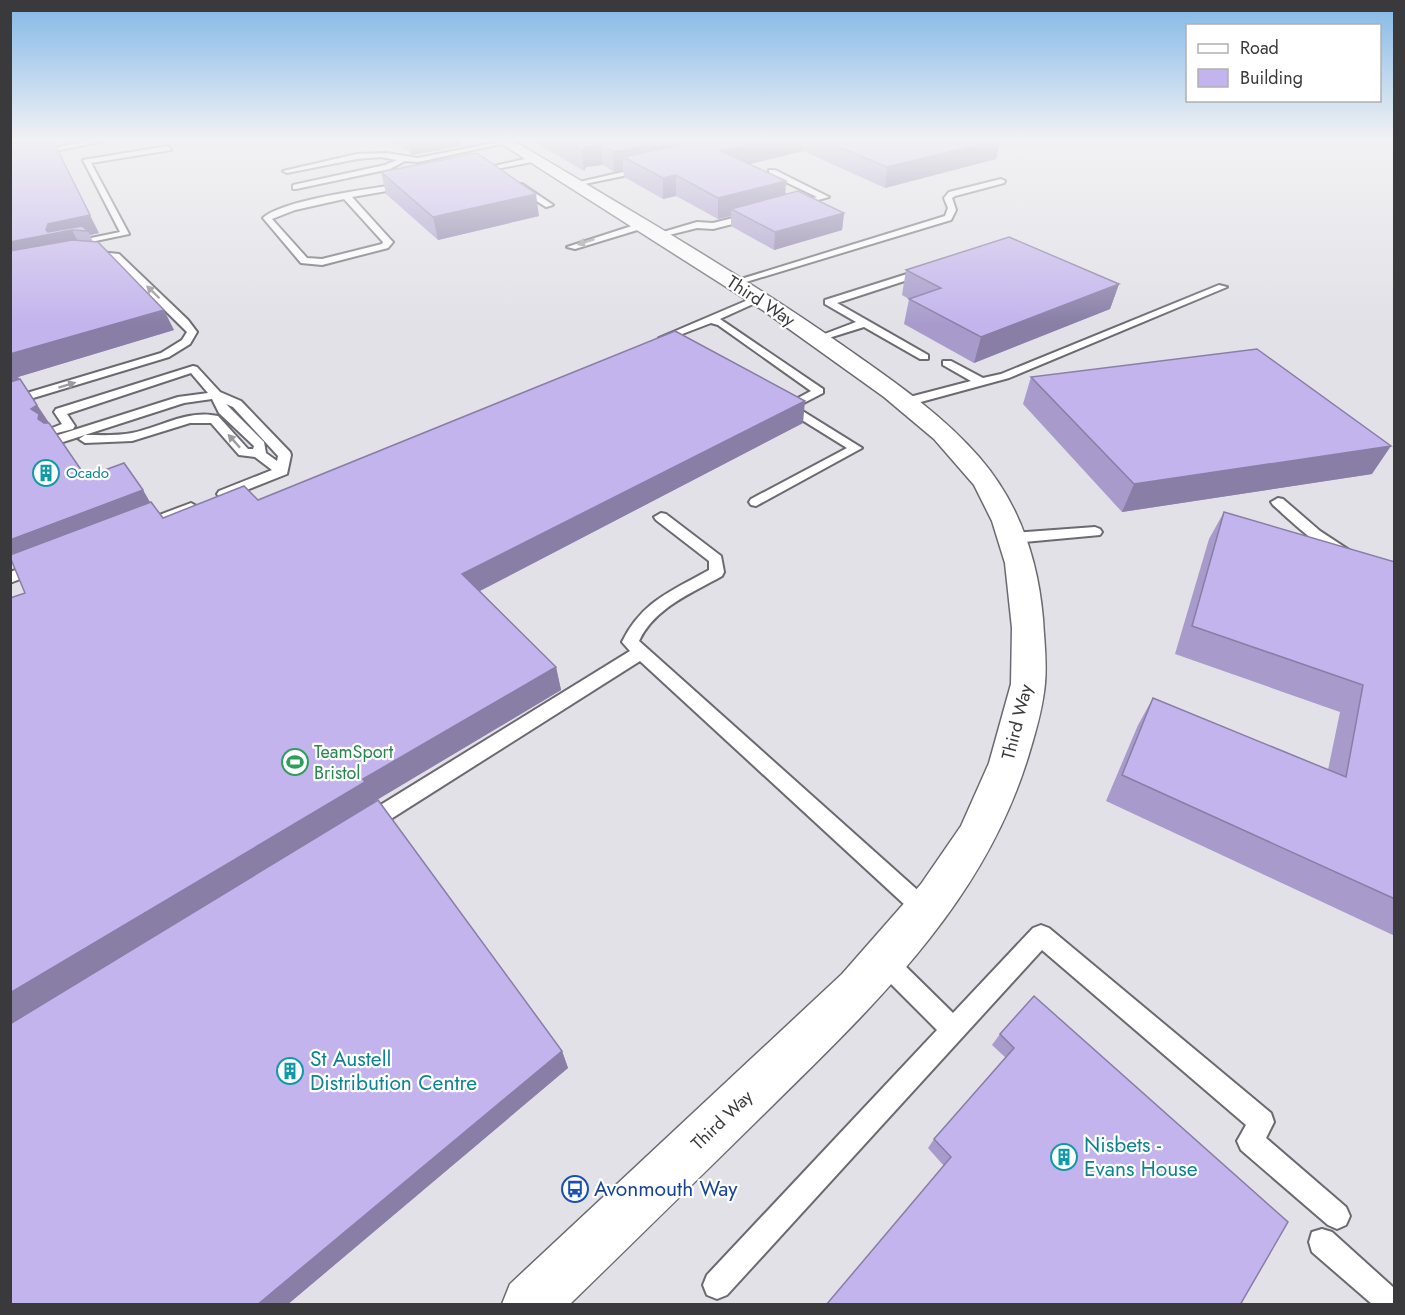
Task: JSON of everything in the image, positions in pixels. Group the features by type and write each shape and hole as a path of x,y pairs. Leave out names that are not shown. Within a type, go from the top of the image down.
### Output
{"street":[{"name":"Third Way","path":"530,1305 849,998 884,961 925,910 980,829 999,789 1028,683 1028,628 1024,587 1014,538 1002,509 970,462 928,420 819,338 605,202"}],"lane":[{"path":"56,248 124,234 107,202"},
{"path":"322,202 282,211 267,218 304,261 322,262 385,246 388,242 352,202"},
{"path":"780,209 805,202"},
{"path":"664,338 711,318 746,291 948,218 952,213 950,202"},
{"path":"572,247 649,230 696,225 713,226 758,214"},
{"path":"10,402 165,356 186,342 192,332 116,256 93,254 64,257"},
{"path":"924,357 829,302 937,267"},
{"path":"906,402 983,383 1222,287"},
{"path":"711,318 722,323 819,391 787,407 856,448 756,502"},
{"path":"819,338 865,323"},
{"path":"947,363 983,383"},
{"path":"69,426 60,412 193,369 216,395 223,410 260,445 259,454"},
{"path":"56,435 69,426 205,383"},
{"path":"56,435 132,428 178,413 216,395 237,404 285,455 282,471"},
{"path":"56,435 132,437 189,419 203,417 214,419 244,452 259,454 282,471"},
{"path":"130,531 282,471"},
{"path":"1278,502 1328,544 1358,559"},
{"path":"661,517 716,559 717,572 655,608 638,625 630,642 925,910"},
{"path":"1014,538 1095,531"},
{"path":"10,578 54,561"},
{"path":"356,830 641,652"},
{"path":"717,1285 1041,935 1262,1122 1250,1141 1337,1216"},
{"path":"884,961 953,1030"},
{"path":"1322,1242 1392,1305"}],"building":[{"path":"10,202 84,202 90,215 48,224 46,230 48,232 82,226 88,231 72,230 10,242"},
{"path":"416,202 499,202 433,217"},
{"path":"756,202 822,202 844,213 775,232 731,209"},
{"path":"1009,237 1119,284 981,337 909,299 941,288 906,270"},
{"path":"72,240 98,242 164,310 10,354 10,251"},
{"path":"675,331 805,401 462,574 556,667 363,779 365,782 10,993 10,598 25,593 10,555 151,502 163,518 244,486 258,500"},
{"path":"1257,349 1391,446 1134,484 1031,377"},
{"name":"Ocado","path":"20,379 37,405 31,409 39,414 38,419 49,423 86,477 124,463 143,490 10,540 10,382"},
{"path":"1224,512 1395,562 1395,899 1122,775 1153,698 1346,777 1363,685 1192,626"},
{"name":"St Austell Distribution Centre","path":"378,800 562,1051 257,1305 10,1305 10,1024"},
{"name":"Nisbets - Evans House","path":"1034,996 1288,1222 1240,1305 826,1305 951,1157 934,1139 1014,1048 1000,1034"}],"place":[{"name":"Ocado","path":"46,473"},
{"name":"TeamSport Bristol","path":"295,762"},
{"name":"St Austell Distribution Centre","path":"290,1071"},
{"name":"Nisbets - Evans House","path":"1064,1157"},
{"name":"Avonmouth Way","path":"575,1189"}]}
